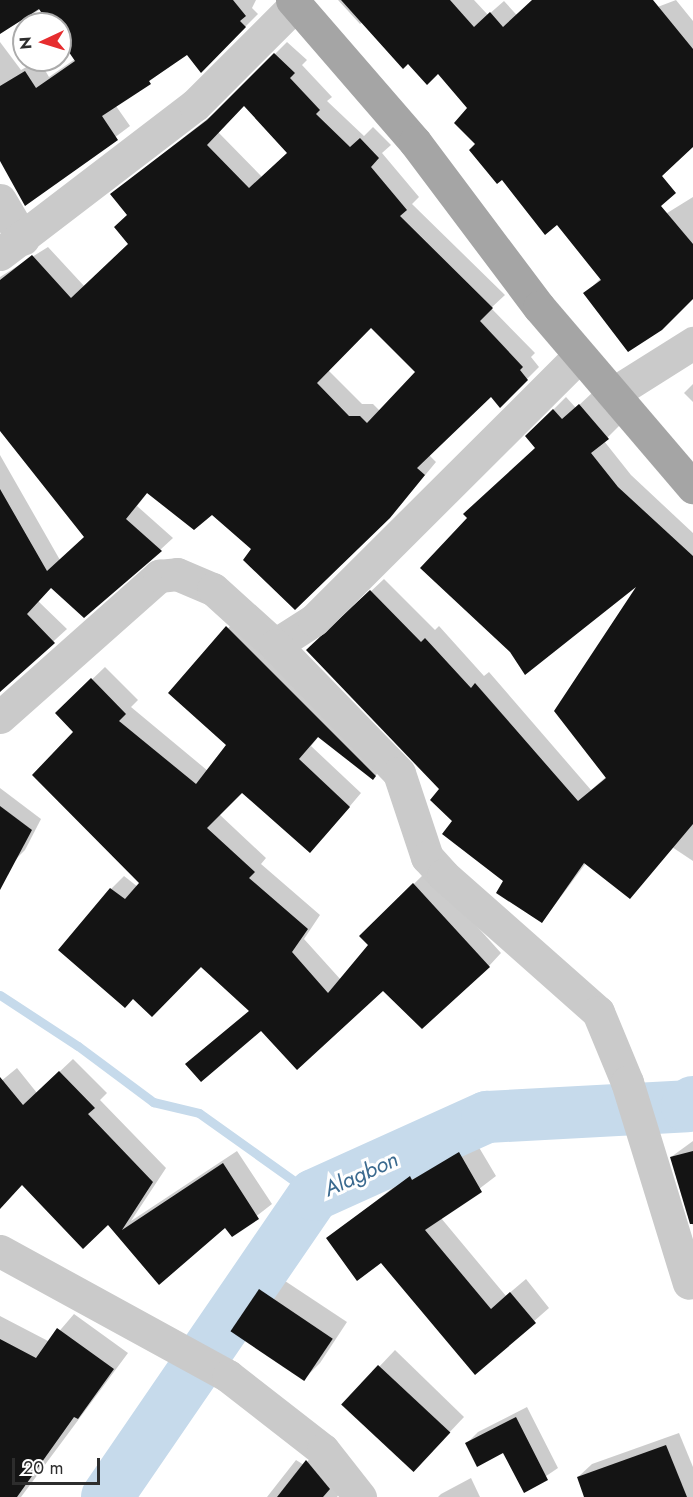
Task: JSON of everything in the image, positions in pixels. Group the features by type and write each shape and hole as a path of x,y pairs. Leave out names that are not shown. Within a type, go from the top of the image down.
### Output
{"main road":[{"path":"293,2 415,142 539,307 693,487"}],"street":[{"path":"0,200 12,246 195,105 293,2"},
{"path":"612,394 693,342"},
{"path":"275,645 314,620 580,355"},
{"path":"0,717 159,576 177,574 213,589 275,645 399,772 427,857 598,1012 627,1082 689,1283"},
{"path":"0,1251 228,1376 323,1450 360,1497"}],"building":[{"path":"0,0 233,0 246,16 240,21 246,27 201,73 187,55 149,81 151,84 102,116 118,140 25,206 0,161 0,86 23,72 26,72 36,88 59,72 72,72 72,63 75,61 72,57 72,12 41,12 39,9 34,12 12,12 12,26 0,34"},
{"path":"341,0 450,0 474,27 490,12 503,27 532,0 653,0 693,49 693,147 662,176 676,193 661,206 693,244 693,299 662,330 628,352 583,293 601,280 557,225 545,235 502,180 497,184 469,150 475,144 454,123 467,108 438,74 427,85 408,64 403,69"},
{"path":"274,53 295,73 290,78 320,110 316,114 350,147 360,138 379,158 371,167 407,210 400,216 493,308 480,321 523,367 520,370 528,380 500,408 491,397 417,468 425,475 390,518 295,610 243,560 251,549 212,515 194,530 147,493 126,519 162,551 84,618 51,588 27,614 55,643 0,692 0,489 47,571 84,537 0,431 0,280 32,255 71,298 128,244 114,227 127,215 110,194 207,120","holes":["244,106 287,153 249,188 207,145","371,328 415,372 367,423 360,416 349,416 317,383"]},
{"path":"579,404 609,439 591,453 618,487 693,556 693,824 630,899 584,863 542,923 496,893 503,881 442,834 452,821 430,800 439,789 306,650 370,590 421,642 425,638 471,688 475,683 578,801 606,778 554,711 636,587 525,675 510,652 420,568 467,518 463,514 535,448 525,436 553,409 562,419"},
{"path":"226,626 376,776 373,780 318,737 299,759 350,807 310,853 242,793 207,828 255,872 249,878 308,929 292,952 328,993 368,945 359,936 413,883 490,967 422,1029 383,991 297,1070 261,1031 201,1082 185,1064 249,1011 201,967 152,1017 133,999 125,1008 58,950 110,888 125,899 139,883 32,775 73,732 55,713 91,678 126,714 119,721 196,784 226,745 168,693"},
{"path":"0,806 32,830 0,890"},
{"path":"59,1071 95,1108 88,1114 153,1182 122,1230 223,1163 259,1219 232,1237 225,1228 159,1285 108,1225 83,1249 22,1185 0,1209 0,1077 23,1105"},
{"path":"693,1151 693,1224 690,1224 670,1157"},
{"path":"459,1152 482,1192 425,1230 491,1309 510,1292 536,1323 475,1375 381,1263 357,1281 326,1238 410,1176 412,1180"},
{"path":"259,1289 333,1339 304,1381 230,1331"},
{"path":"57,1328 114,1369 78,1419 74,1417 17,1497 0,1497 0,1339 36,1358"},
{"path":"378,1365 450,1433 414,1472 341,1404"},
{"path":"516,1417 548,1480 524,1493 503,1453 477,1467 465,1443"},
{"path":"666,1445 687,1497 584,1497 577,1477"},
{"path":"306,1460 330,1489 323,1497 277,1497"}],"waterway":[{"path":"0,995 78,1046 153,1102 199,1113 314,1195"},
{"name":"Alagbon","path":"107,1497 314,1195 487,1117 687,1106 693,1102"}]}
